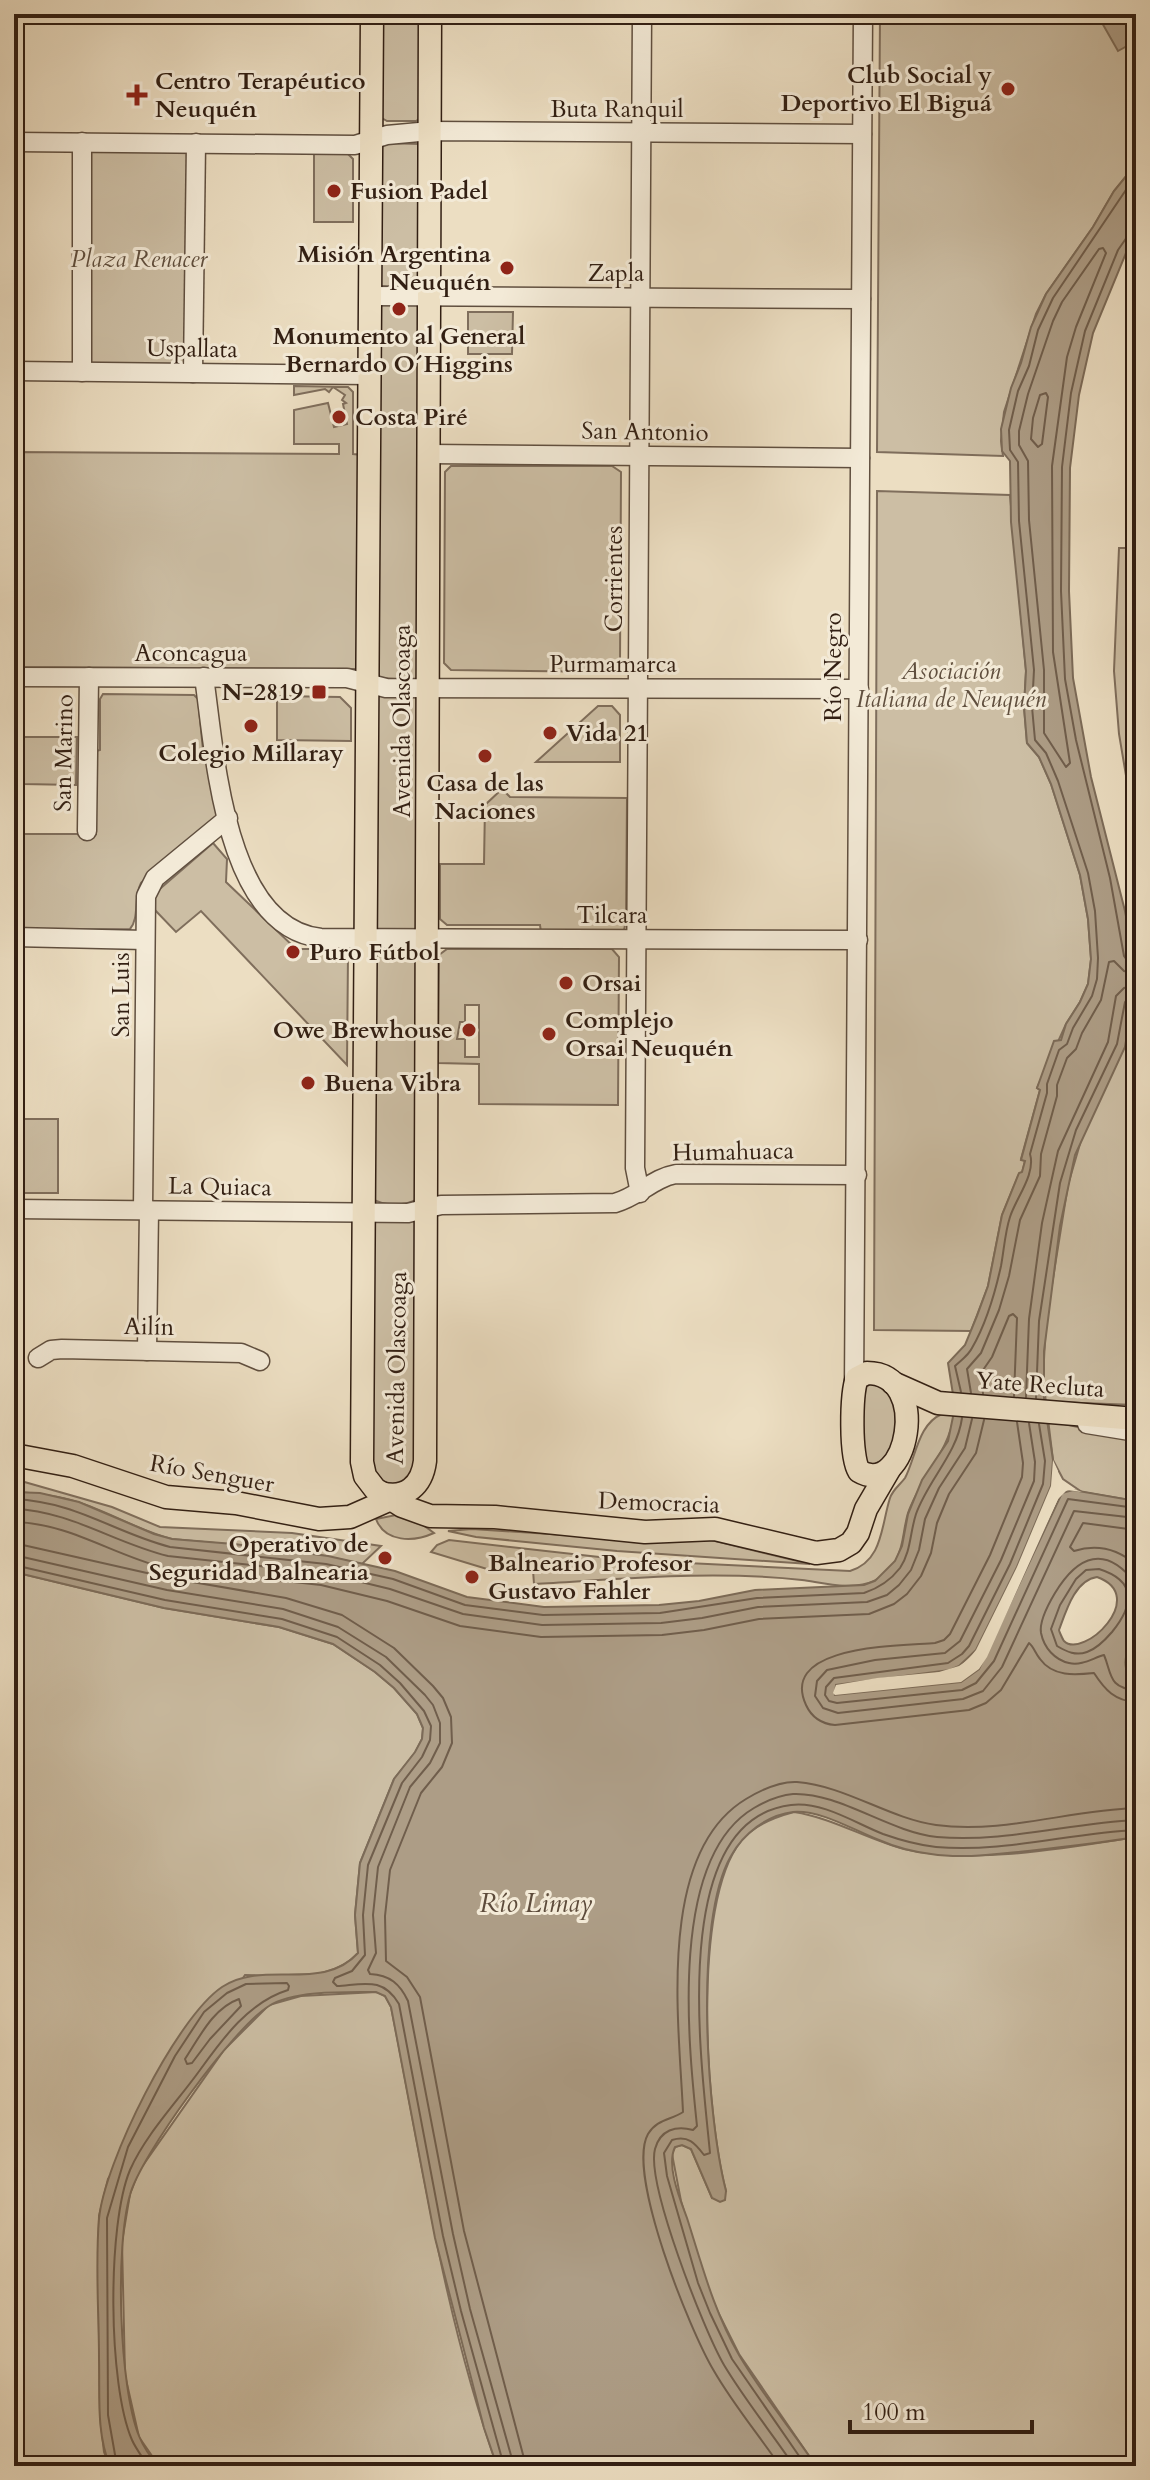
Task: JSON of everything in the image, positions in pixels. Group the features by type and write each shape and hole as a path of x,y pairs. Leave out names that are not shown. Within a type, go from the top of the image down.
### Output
{"main road":[{"name":"Avenida Olascoaga","path":"372,14 362,1462 369,1483 391,1496 419,1482 425,1461 430,14"},
{"path":"854,1389 861,1375 874,1373 889,1380"},
{"name":"Yate Recluta","path":"889,1380 924,1399 943,1404 1135,1422"},
{"name":"Río Negro","path":"889,1380 903,1397 906,1407 906,1437"},
{"name":"Río Negro","path":"854,1389 856,1466 868,1476 881,1475 890,1468"},
{"name":"Yate Recluta","path":"906,1437 924,1411 943,1404"},
{"path":"890,1468 901,1452 906,1437"},
{"name":"Río Senguer","path":"14,1455 73,1466 166,1497 236,1503 319,1519 350,1517 391,1496"},
{"name":"Democracia","path":"391,1496 430,1516 495,1517 645,1532 715,1529 797,1550 824,1553 846,1547 855,1538 866,1509 890,1468"}],"street":[{"name":"Corrientes","path":"640,1193 635,1168 642,14"},
{"name":"Río Negro","path":"854,1389 863,14"},
{"name":"Buta Ranquil","path":"14,142 355,145 372,139 430,131 862,134"},
{"path":"82,142 82,372"},
{"path":"193,373 196,143"},
{"name":"Zapla","path":"370,296 861,299"},
{"name":"Uspallata","path":"14,371 370,375"},
{"name":"San Antonio","path":"429,454 860,458"},
{"name":"Aconcagua","path":"14,677 347,678 368,683"},
{"name":"San Marino","path":"87,831 89,677"},
{"name":"Tilcara","path":"204,677 219,778 248,881 276,916 288,927 309,937 858,940"},
{"name":"Purmamarca","path":"368,683 386,688 859,689"},
{"name":"San Luis","path":"147,1351 146,896 150,883 228,818"},
{"path":"14,937 145,940"},
{"name":"Humahuaca","path":"426,1208 441,1205 606,1205 624,1201 662,1177 676,1174 857,1175"},
{"name":"La Quiaca","path":"14,1209 365,1213 411,1212 426,1208"},
{"name":"Río Negro","path":"856,1320 866,1351 889,1380"},
{"name":"Ailín","path":"38,1358 56,1349 241,1353 260,1361"}],"green space":[{"path":"378,14 423,14 419,119 416,121 387,121 380,117"},
{"name":"Club Social y Deportivo El Biguá","path":"880,14 1136,14 1136,164 1114,191 1036,314 1004,412 1003,456 877,452"},
{"path":"382,143 420,144 419,288 379,286 377,151"},
{"name":"Plaza Renacer","path":"183,148 189,153 187,366 92,367 88,359 91,151"},
{"name":"Fusion Padel","path":"314,153 347,153 353,159 353,222 314,222"},
{"path":"379,305 418,305 418,679 414,680 377,678"},
{"path":"468,312 513,312 512,354 468,354"},
{"path":"294,386 348,387 353,392 353,454 363,455 357,669 14,667 14,452 339,454 339,444 294,444 294,410 328,403 334,427 347,424 343,404 346,403 342,400 345,395 333,387 329,392 325,389 294,395"},
{"path":"451,466 612,466 621,472 620,664 613,672 451,670 444,663 445,472"},
{"name":"Asociación Italiana de Neuquén","path":"877,491 1010,495 1026,671 1024,707 1027,743 1039,757 1051,784 1080,875 1088,919 1091,959 1088,984 1037,1088 1040,1090 1021,1159 1025,1161 1022,1173 1002,1215 988,1286 971,1331 874,1330"},
{"path":"1119,548 1136,548 1136,835 1119,734 1114,671"},
{"path":"103,694 194,695 198,699 203,750 208,750 217,814 214,821 141,883 135,919 130,929 23,930 23,834 96,834 96,751 100,750 100,699"},
{"path":"378,695 417,695 418,930 377,932 372,920"},
{"path":"277,696 340,697 351,708 351,741 277,740"},
{"path":"598,706 612,706 620,715 620,762 536,762"},
{"path":"23,737 77,737 76,785 23,784"},
{"path":"502,789 510,797 627,798 624,930 541,932 540,925 447,925 440,919 440,864 484,864 485,805"},
{"name":"Puro Fútbol","path":"213,843 227,859 226,882 296,949 343,949 348,954 347,1065 201,911 176,932 154,909 154,894"},
{"path":"1130,937 1136,944 1136,1405 1056,1402 1055,1422 1136,1440 1136,1501 1082,1492 1063,1479 1053,1460 1043,1378 1046,1322 1068,1185 1133,962"},
{"path":"377,946 417,947 416,1200 400,1204 373,1199 372,949"},
{"name":"Complejo Orsai Neuquén","path":"447,949 612,949 619,957 618,1105 479,1104 479,1064 438,1063 439,955","holes":["465,1005 479,1005 479,1057 465,1057 465,1039 457,1039 460,1022 465,1022"]},
{"path":"14,1119 58,1119 58,1193 14,1193"},
{"path":"375,1220 416,1220 420,1462 412,1480 387,1487 367,1460"},
{"path":"882,1383 897,1403 893,1453 865,1470 861,1385"},
{"path":"942,1414 954,1415 951,1428 913,1500 899,1555 884,1575 866,1584 848,1586 768,1577 701,1576 534,1584 533,1570 487,1569 431,1552 437,1545 449,1540 626,1560 850,1571 861,1566 875,1551 891,1495 905,1478 928,1425"},
{"path":"14,1479 112,1507 160,1527 292,1533 381,1546 362,1564 301,1551 172,1539 69,1500 14,1492"},
{"path":"396,1515 423,1525 434,1533 409,1539 386,1533 376,1519"},
{"path":"472,1529 657,1541 711,1540 810,1564 617,1551 476,1537 448,1531"},
{"path":"14,1572 164,1608 279,1627 333,1644 394,1688 417,1714 423,1728 422,1739 415,1753 394,1779 360,1863 355,1915 358,1953 347,1963 320,1973 245,1975 108,2179 99,2216 98,2255 100,2416 104,2452 110,2466 14,2466"},
{"path":"794,1812 822,1819 890,1845 931,1854 1020,1853 1136,1837 1136,2466 816,2466 739,2354 705,2281 681,2201 672,2154 675,2147 682,2145 691,2149 712,2198 726,2191 713,2113 709,2063 709,1959 715,1911 725,1871 741,1841 765,1822"},
{"path":"377,1992 385,1996 391,2007 448,2296 478,2410 497,2466 159,2466 139,2437 125,2375 122,2242 130,2194 139,2171 224,2050 269,2005 301,1996"}],"water":[{"path":"1097,14 1123,14 1136,41 1118,51"},
{"name":"Río Limay","path":"1136,164 1136,237 1126,253 1093,333 1079,395 1070,468 1069,591 1073,678 1091,777 1125,911 1134,992 1125,1047 1075,1155 1060,1226 1044,1351 1044,1400 1053,1460 1051,1486 1017,1567 976,1650 950,1670 836,1685 835,1695 961,1682 979,1669 1062,1493 1073,1490 1136,1501 1136,1645 1128,1652 1125,1661 1126,1668 1136,1673 1136,1837 1004,1853 943,1855 898,1847 826,1817 793,1812 774,1817 757,1827 742,1840 731,1856 719,1886 712,1926 707,2020 713,2117 725,2200 720,2202 712,2198 691,2149 682,2145 675,2147 673,2173 709,2288 730,2339 757,2384 816,2466 497,2466 484,2428 435,2238 391,2007 385,1996 376,1992 351,1992 292,1997 269,2006 253,2019 190,2094 137,2177 125,2218 122,2248 123,2351 132,2413 139,2436 159,2466 110,2466 100,2413 98,2236 104,2194 128,2129 164,2059 184,2028 222,1987 238,1979 255,1976 327,1971 344,1965 358,1953 355,1915 360,1863 394,1779 415,1752 422,1739 423,1728 417,1714 394,1688 333,1644 279,1627 164,1608 14,1572 14,1492 40,1493 79,1502 172,1539 328,1556 395,1571 467,1597 544,1607 659,1605 755,1590 864,1585 875,1581 895,1561 902,1546 908,1514 922,1480 948,1441 955,1407 948,1363 965,1345 988,1286 1002,1215 1025,1161 1021,1160 1040,1090 1037,1088 1054,1041 1061,1040 1066,1024 1088,984 1091,959 1080,875 1051,784 1039,757 1027,743 1024,707 1026,671 1011,522 1010,461 1002,451 1001,429 1031,327 1046,294 1114,191","holes":["1097,1577 1112,1586 1117,1598 1115,1611 1108,1623 1085,1642 1073,1644 1064,1641 1059,1630 1077,1590 1089,1579"]}],"pier":[{"path":"1053,1460 1058,1471 1055,1487 1021,1569 971,1663 951,1674 878,1682 837,1691 898,1682 942,1680 968,1674 983,1655 1055,1496 1066,1486 1082,1492 1067,1490 1058,1499 979,1669 961,1682 835,1695 836,1685 939,1672 968,1660 976,1650 1017,1567 1051,1486"}],"place":[{"name":"Club Social y Deportivo El Biguá","path":"1008,89"},
{"name":"Centro Terapéutico Neuquén","path":"137,95"},
{"name":"Fusion Padel","path":"334,191"},
{"name":"Misión Argentina Neuquén","path":"507,268"},
{"name":"Monumento al General Bernardo O´Higgins","path":"399,309"},
{"name":"Costa Piré","path":"339,417"},
{"name":"N-2819","path":"319,692"},
{"name":"Colegio Millaray","path":"251,726"},
{"name":"Vida 21","path":"550,733"},
{"name":"Casa de las Naciones","path":"485,756"},
{"name":"Puro Fútbol","path":"293,952"},
{"name":"Orsai","path":"566,983"},
{"name":"Owe Brewhouse","path":"469,1030"},
{"name":"Complejo Orsai Neuquén","path":"549,1034"},
{"name":"Buena Vibra","path":"308,1083"},
{"name":"Operativo de Seguridad Balnearia","path":"385,1558"},
{"name":"Balneario Profesor Gustavo Fahler","path":"472,1577"}]}
